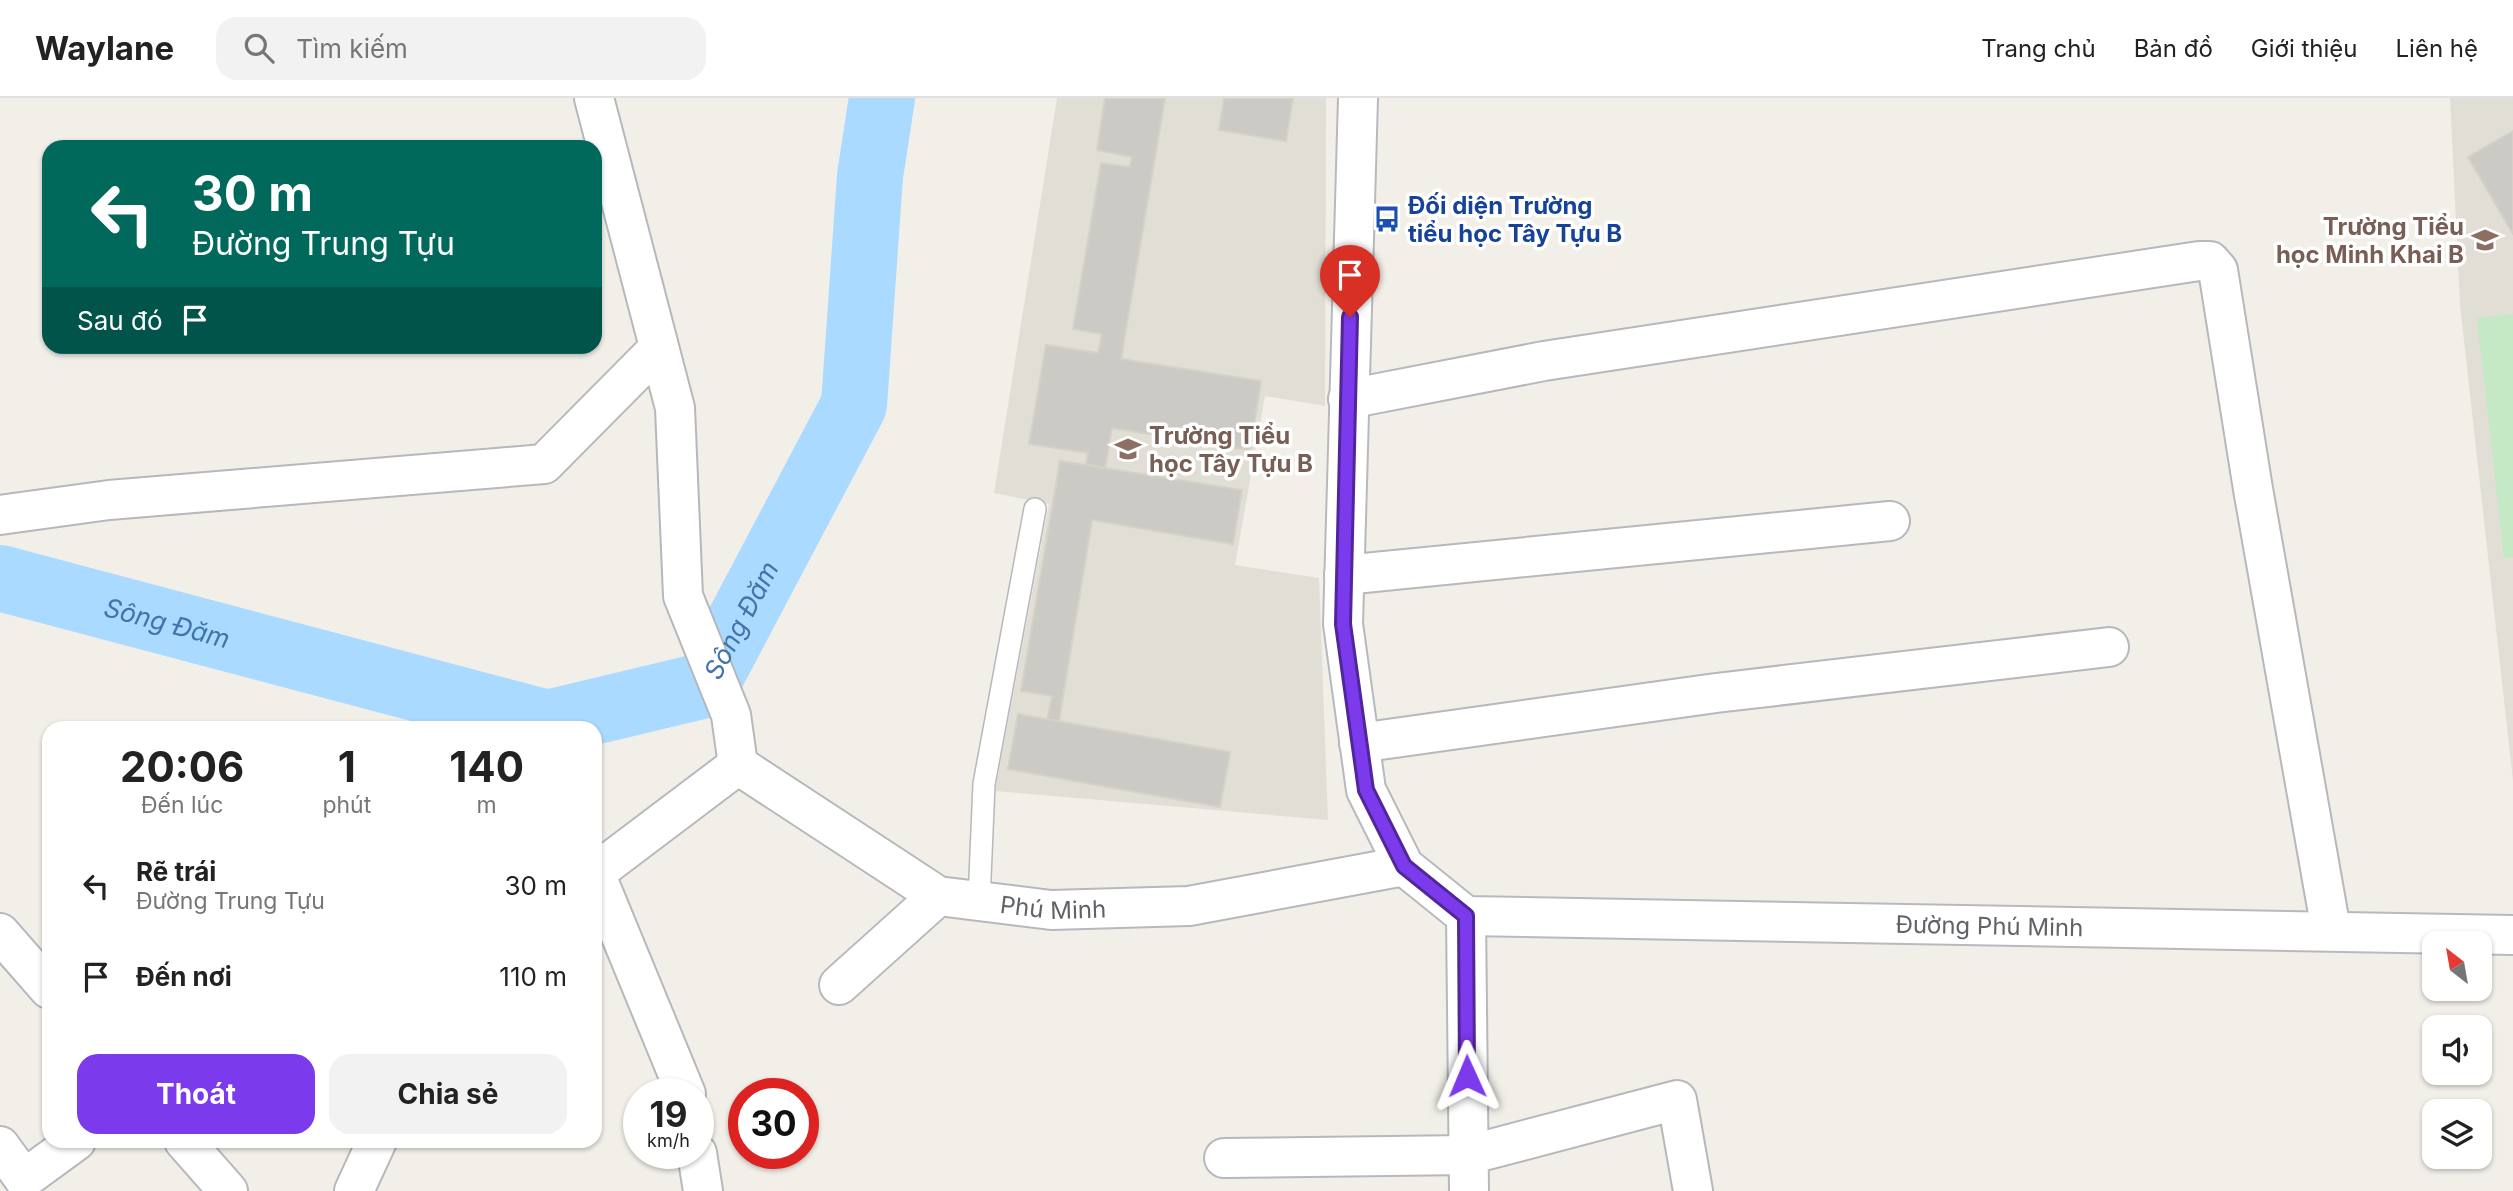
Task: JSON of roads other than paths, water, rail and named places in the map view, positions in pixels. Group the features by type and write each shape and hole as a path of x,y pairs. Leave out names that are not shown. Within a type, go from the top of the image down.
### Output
{"street":[{"path":"594,98 675,408 683,596 731,715 738,765 602,868"},
{"path":"1357,98 1343,624 1366,790 1404,866 1466,916 1469,1173"},
{"path":"1348,399 1544,361 2210,261 2218,270 2253,489 2332,930"},
{"path":"0,515 109,499 544,464 659,348"},
{"path":"1344,575 1891,521"},
{"path":"1359,743 1716,693 2109,647"},
{"name":"Phú Minh","path":"738,765 938,896 1051,910 1189,906 1404,866"},
{"path":"602,890 679,1078"},
{"path":"839,985 938,896"},
{"name":"Đường Phú Minh","path":"1466,916 2513,935"},
{"path":"0,933 42,981"},
{"path":"1224,1158 1469,1173 1677,1100 1693,1191"},
{"path":"0,1146 24,1179 66,1148"},
{"path":"190,1148 228,1191"},
{"path":"354,1191 374,1148"},
{"path":"699,1169 702,1191"}],"lane":[{"path":"979,901 984,784 1035,509"}],"waterway":[{"name":"Sông Đăm","path":"555,721 706,685 854,405 870,176 882,98"},
{"name":"Sông Đăm","path":"0,578 539,721"}],"place":[{"name":"Đối diện Trường tiểu học Tây Tựu B","path":"1387,219"},
{"name":"Trường Tiểu học Minh Khai B","path":"2485,240"},
{"name":"Trường Tiểu học Tây Tựu B","path":"1128,449"}]}
